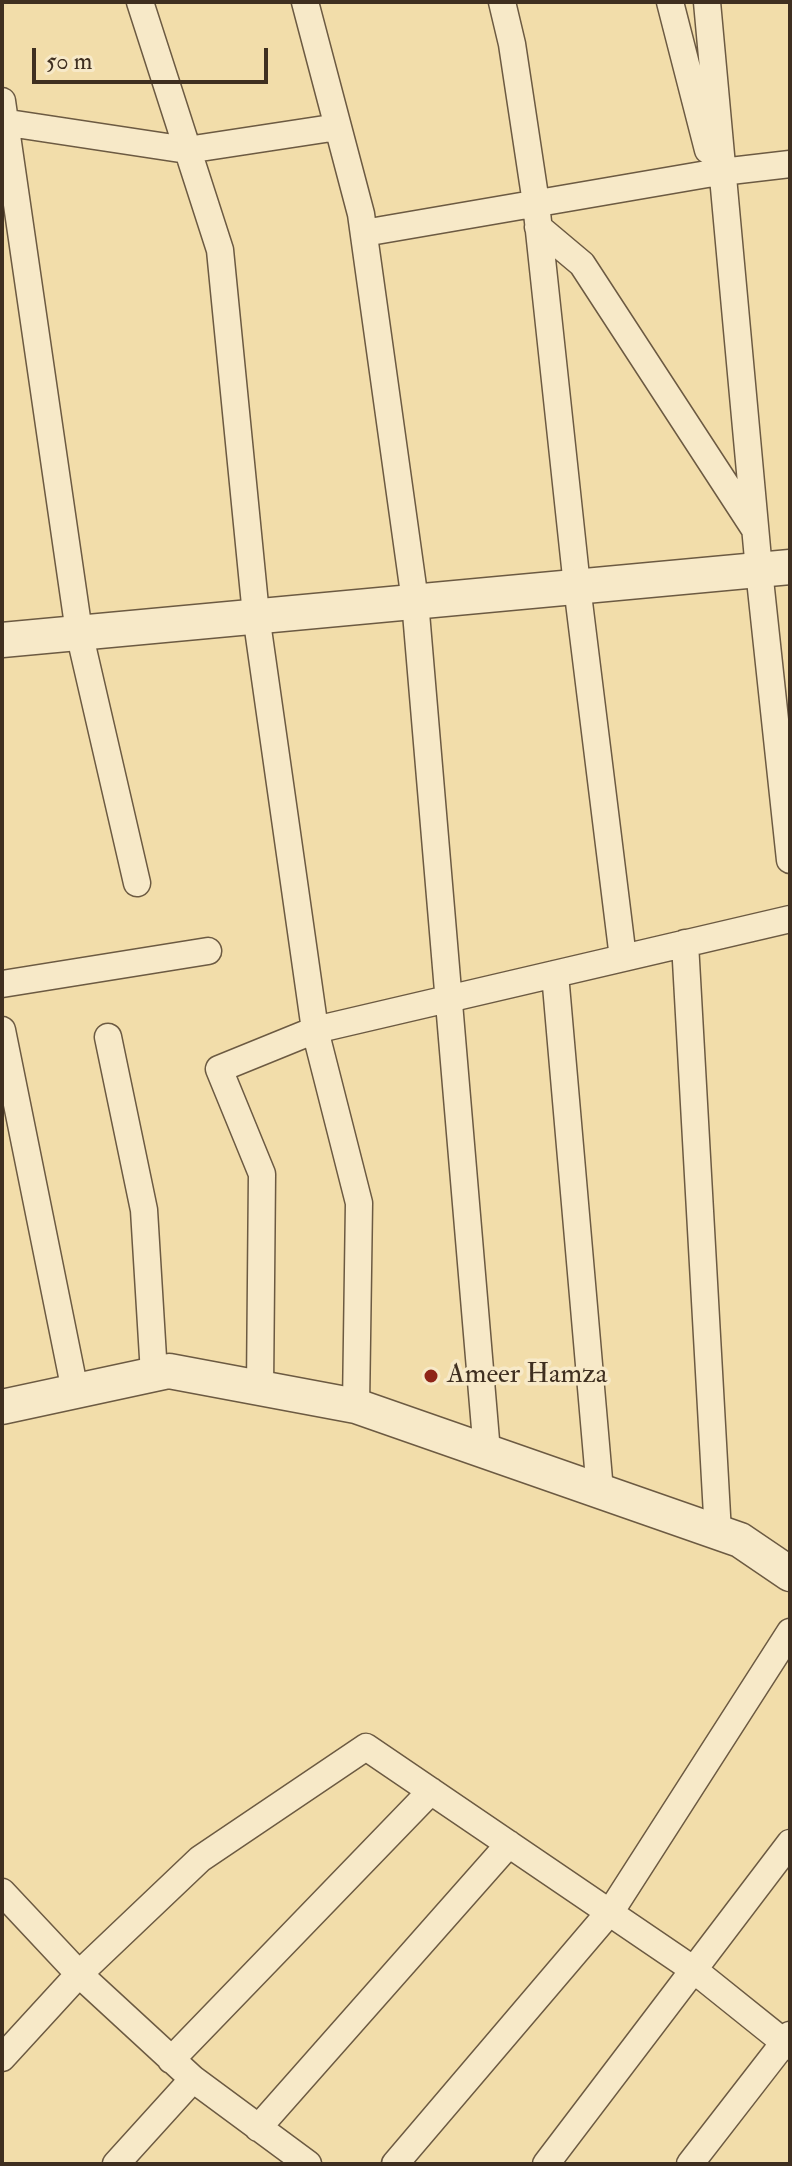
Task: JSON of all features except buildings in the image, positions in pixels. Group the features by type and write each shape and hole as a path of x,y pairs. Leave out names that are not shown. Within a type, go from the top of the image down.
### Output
{"street":[{"path":"140,2 220,250 256,615 315,1030 359,1203 356,1406"},
{"path":"305,2 364,233 415,601 487,1452"},
{"path":"502,2 512,44 537,215 577,586 623,958"},
{"path":"670,2 718,173"},
{"path":"707,2 718,173 755,531"},
{"path":"137,883 79,632 4,114 187,150 338,127"},
{"path":"364,233 537,215 718,173 790,164"},
{"path":"537,215 582,264 755,531 774,568 790,860"},
{"path":"2,640 774,568"},
{"path":"260,1388 262,1174 219,1069 315,1030 790,919"},
{"path":"685,943 718,1533"},
{"path":"2,984 208,951"},
{"path":"555,974 600,1491"},
{"path":"2,1030 75,1391"},
{"path":"108,1037 144,1210 154,1374"},
{"path":"2,1407 169,1371 356,1406 740,1540 790,1574"},
{"path":"395,2164 609,1913 790,1632"},
{"path":"2,2058 79,1974 200,1859 366,1747 694,1970 788,2041 690,2164"},
{"path":"171,2060 431,1791"},
{"path":"546,2164 790,1843"},
{"path":"258,2128 509,1844"},
{"path":"7,1907 193,2079 308,2164"},
{"path":"116,2164 193,2079"}],"place":[{"name":"Ameer Hamza","path":"431,1376"}]}
